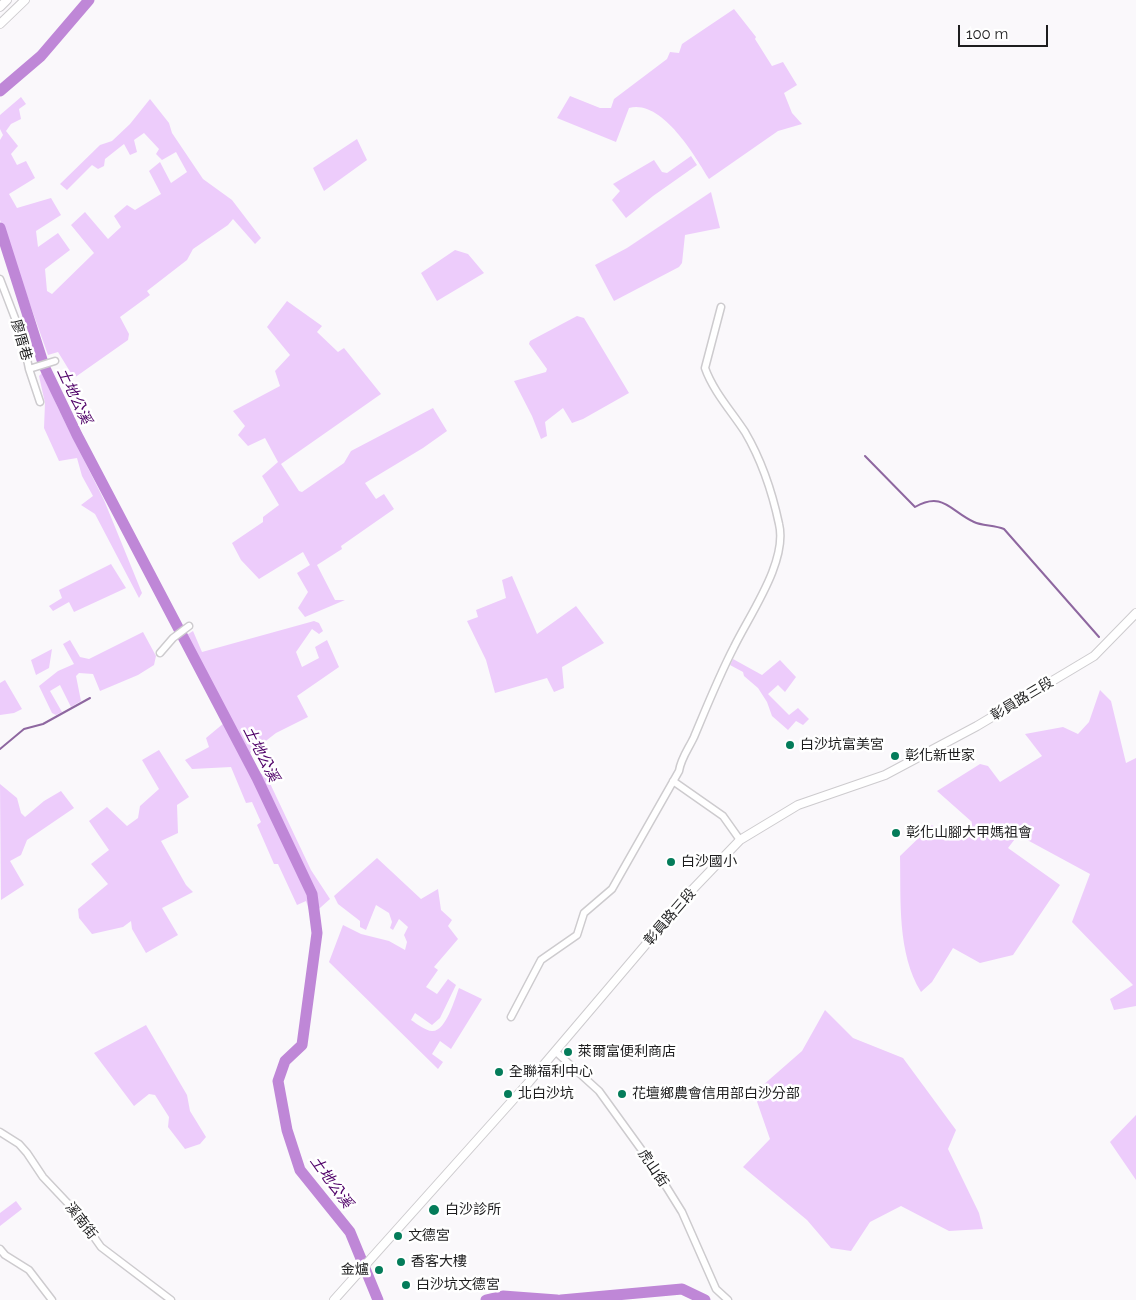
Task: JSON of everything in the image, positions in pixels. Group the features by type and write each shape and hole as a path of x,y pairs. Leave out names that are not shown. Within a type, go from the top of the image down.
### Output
{"main road":[{"path":"0,7 7,0"},
{"path":"0,24 25,0"},
{"name":"彰員路三段","path":"334,1300 555,1051 693,889 740,840 798,806 885,775 977,726 1094,656 1136,613"}],"street":[{"name":"廖厝巷","path":"0,280 24,339 29,369 40,402"},
{"path":"512,1017 541,960 577,935 584,913 612,889 673,782 735,645 765,589 776,560 780,527 766,473 755,450 705,368 722,307"},
{"path":"29,369 53,361"},
{"path":"160,652 172,638 187,628"},
{"path":"673,782 723,816 740,840"},
{"name":"虎山街","path":"555,1051 598,1091 654,1167 682,1212 716,1289 728,1300"},
{"name":"溪南街","path":"0,1132 23,1148 49,1185 77,1213 101,1248 171,1300"},
{"path":"0,1249 5,1255 29,1270 52,1300"}],"shaded area":[{"path":"734,9 756,37 755,39 772,66 783,62 797,85 784,93 792,113 802,124 778,131 709,179 676,132 665,120 653,112 641,108 629,108 616,142 557,118 570,96 600,108 611,108 614,99 667,59 670,52 679,53 682,44"},
{"path":"21,97 26,104 19,109 21,119 11,124 6,131 18,146 11,154 17,165 26,161 35,178 9,194 17,208 51,198 61,215 36,231 38,247 58,233 70,250 45,269 47,291 52,294 94,253 71,225 85,212 108,239 121,227 114,216 127,205 135,210 161,194 149,171 160,162 171,183 187,172 176,152 162,160 156,154 159,149 144,133 134,140 137,152 130,155 124,144 105,159 104,166 98,169 92,165 67,190 60,184 100,145 112,141 130,124 150,99 169,123 172,133 203,179 232,200 261,238 255,244 233,219 228,225 193,249 187,260 147,291 150,295 120,317 129,334 128,340 74,378 58,352 48,355 0,220 0,140 3,135 0,129 0,115"},
{"path":"357,139 367,160 324,191 313,168"},
{"path":"691,156 697,165 626,218 612,200 620,191 613,184 654,160 662,172 667,173"},
{"path":"711,192 720,228 685,235 682,263 679,267 614,301 595,265 627,248"},
{"path":"455,250 468,254 484,273 437,301 421,273"},
{"path":"287,301 322,326 317,332 338,352 344,348 381,394 281,464 299,491 302,492 344,463 351,451 433,408 447,431 423,448 365,483 376,499 384,494 394,509 341,546 342,549 317,565 335,600 345,600 305,617 298,608 308,592 297,573 310,565 303,552 259,579 241,560 232,543 263,522 263,517 279,505 262,476 278,462 265,438 248,446 238,435 245,426 233,411 280,386 275,371 290,355 267,327"},
{"path":"577,316 584,318 629,393 583,419 572,423 563,408 545,422 547,436 541,439 532,416 514,381 546,372 547,369 529,344 530,341"},
{"path":"43,372 58,408 104,500 142,593 139,598 95,514 81,505 93,496 82,476 77,458 59,461 44,428 45,403 39,376"},
{"path":"111,564 126,588 74,612 69,602 53,611 49,606 62,598 59,590"},
{"path":"512,576 537,634 576,606 604,643 562,667 564,688 554,692 547,678 495,693 486,660 467,621 478,617 476,610 506,598 502,580"},
{"path":"314,621 319,623 323,631 319,634 312,629 296,652 302,667 319,658 315,647 327,640 339,667 297,696 308,717 276,733 249,754 258,772 267,777 311,870 330,899 311,916 306,901 297,905 278,864 274,864 257,825 261,822 252,802 246,803 231,767 192,769 185,760 209,747 206,738 224,723 185,636 193,631 202,652"},
{"path":"143,632 156,656 154,665 138,675 100,691 93,674 79,673 76,676 81,701 71,707 60,685 50,691 62,712 56,715 52,713 39,686 58,671 74,664 63,644 70,640 80,657 89,659"},
{"path":"52,649 49,668 36,675 31,660"},
{"path":"733,659 762,675 780,660 796,677 785,692 778,685 768,694 789,715 798,708 809,719 803,725 796,721 788,730 772,716 767,702 758,688 744,676 743,672 730,665"},
{"path":"5,680 22,709 14,713 0,715 0,683"},
{"path":"1100,690 1111,701 1126,763 1136,758 1136,1006 1114,1010 1110,999 1133,985 1072,922 1090,874 1018,835 1008,848 1060,885 1013,955 980,963 953,948 932,982 921,992 913,977 904,943 900,856 932,825 939,833 964,840 972,822 937,791 980,764 988,766 1000,782 1042,756 1025,734 1063,727 1078,734 1089,722"},
{"path":"159,750 189,797 177,805 178,833 161,841 186,885 193,892 162,908 178,935 146,953 132,929 131,921 123,927 92,934 79,918 78,909 108,884 91,864 109,850 89,821 107,807 127,826 138,818 140,806 159,789 142,760"},
{"path":"0,784 17,798 21,813 25,817 44,801 61,791 74,808 27,840 21,855 10,861 24,885 1,900"},
{"path":"377,858 421,899 438,889 441,910 452,920 448,926 458,939 434,967 438,970 426,987 437,994 448,979 456,985 440,1018 432,1025 415,1013 411,1020 427,1030 437,1030 446,1020 459,988 482,999 451,1049 440,1041 432,1054 443,1062 438,1069 329,962 343,925 361,934 389,941 405,950 407,942 404,935 408,927 399,919 393,930 390,928 392,922 389,913 376,905 366,930 360,927 360,921 338,904 334,896"},
{"path":"825,1010 853,1038 903,1058 956,1130 948,1149 979,1213 983,1229 949,1231 901,1206 870,1222 851,1251 831,1248 807,1220 743,1167 770,1139 754,1093 802,1051"},
{"path":"146,1025 187,1095 190,1111 206,1137 200,1144 185,1149 168,1127 169,1117 155,1095 149,1094 134,1106 94,1053"},
{"path":"1136,1115 1136,1180 1110,1142"},
{"path":"16,1201 22,1209 0,1226 0,1213"}],"waterway":[{"name":"土地公溪","path":"0,91 41,56 89,0"},
{"name":"土地公溪","path":"0,228 44,366 77,435 257,778 312,894 317,933 302,1045 285,1061 278,1081 287,1130 300,1170 350,1232 378,1300"},
{"path":"865,456 915,507 933,501 940,502 974,522 1004,529 1099,637"},
{"path":"0,749 24,729 43,724 90,698"},
{"name":"土地公溪","path":"561,1300 682,1289 705,1300"},
{"name":"土地公溪","path":"486,1300 503,1296 557,1300"}],"place":[{"name":"白沙坑富美宮","path":"790,745"},
{"name":"彰化新世家","path":"895,756"},
{"name":"彰化山腳大甲媽祖會","path":"896,833"},
{"name":"白沙國小","path":"671,862"},
{"name":"萊爾富便利商店","path":"568,1052"},
{"name":"全聯福利中心","path":"499,1072"},
{"name":"北白沙坑","path":"508,1094"},
{"name":"花壇鄉農會信用部白沙分部","path":"622,1094"},
{"name":"白沙診所","path":"434,1210"},
{"name":"文德宮","path":"398,1236"},
{"name":"香客大樓","path":"401,1262"},
{"name":"金爐","path":"379,1270"},
{"name":"白沙坑文德宮","path":"406,1285"}]}
